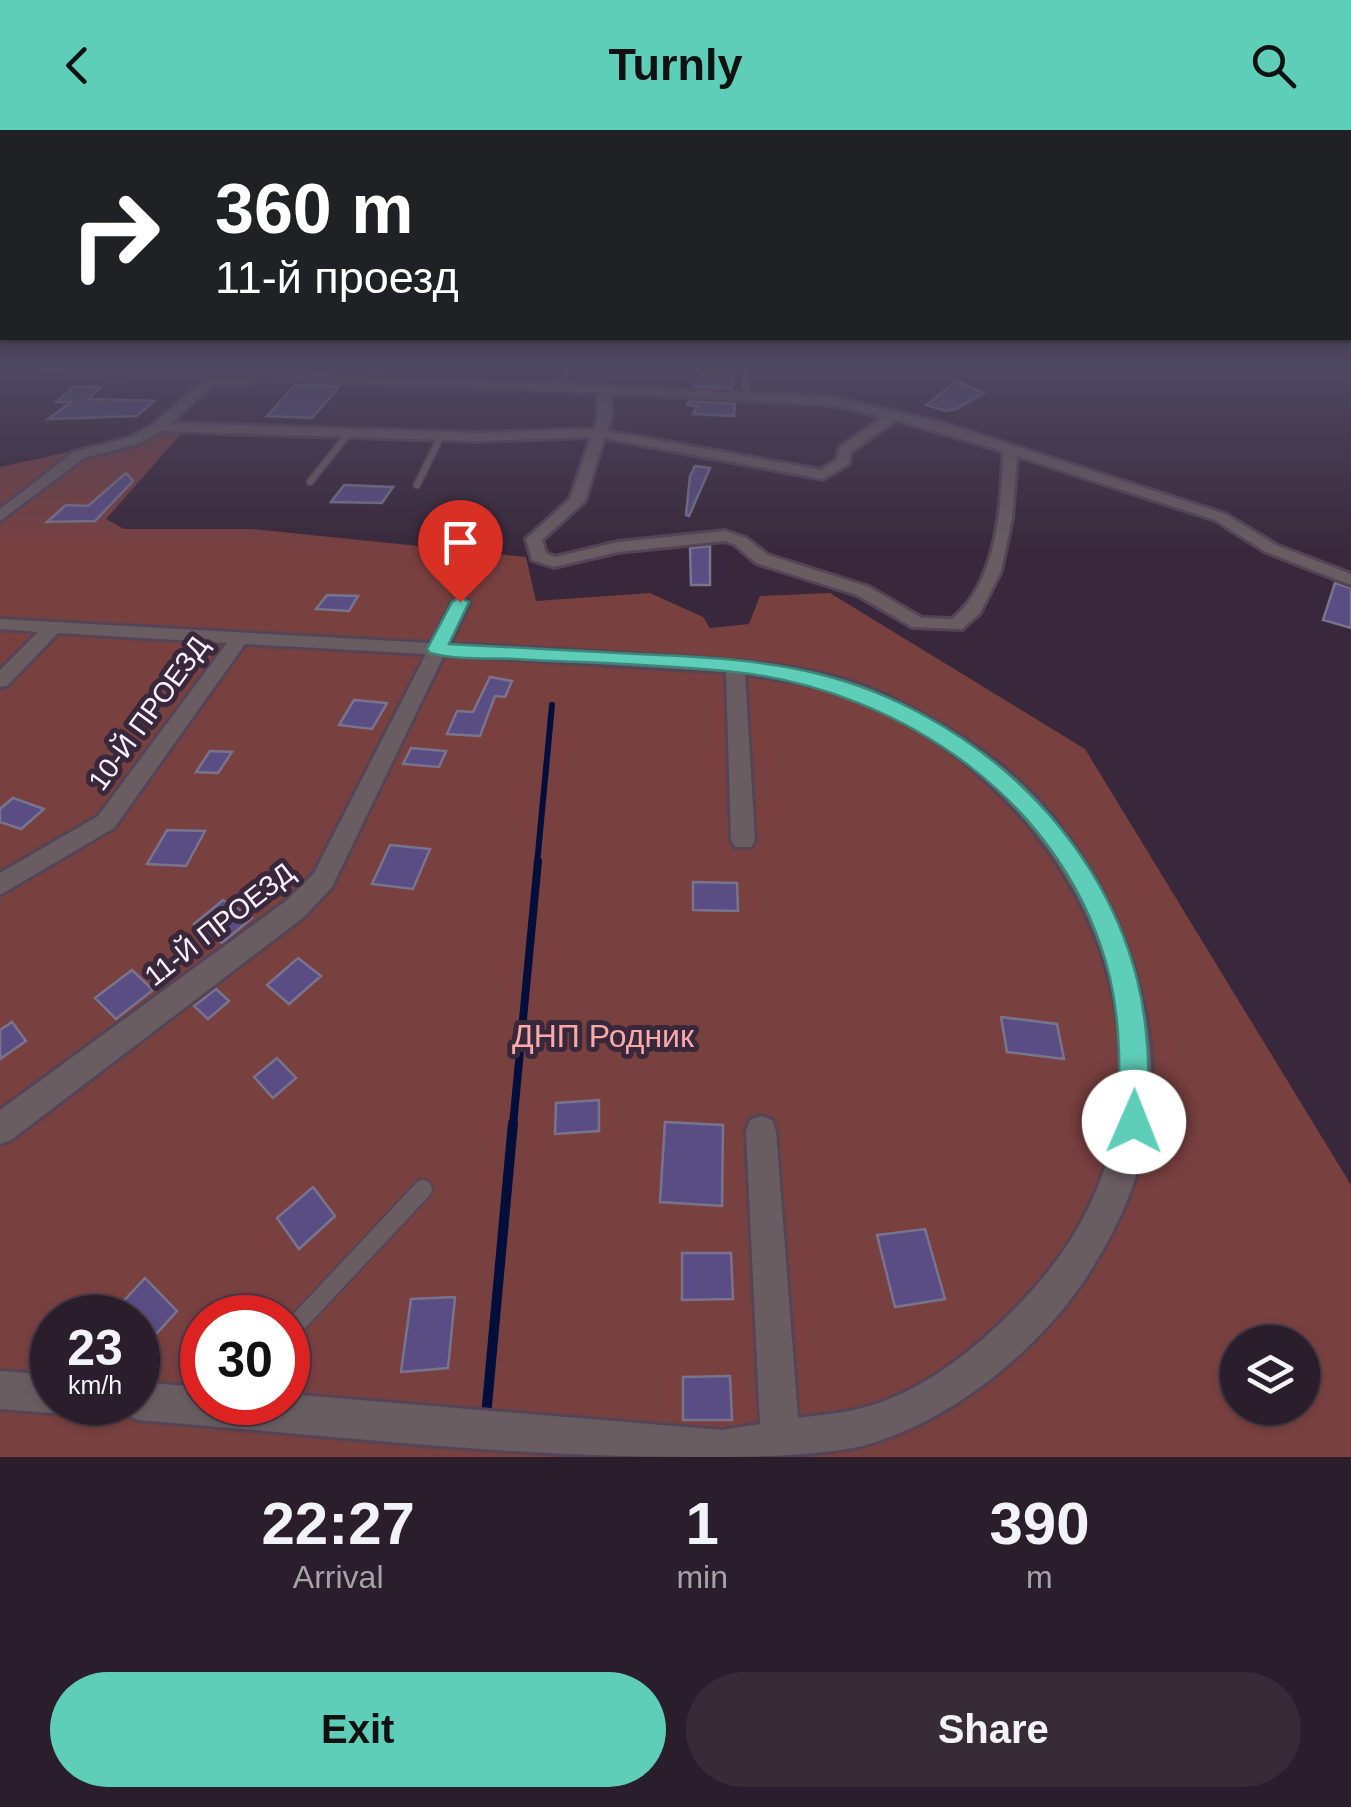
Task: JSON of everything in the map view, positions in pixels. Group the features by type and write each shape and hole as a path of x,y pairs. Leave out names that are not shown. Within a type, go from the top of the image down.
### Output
{"street":[{"path":"0,516 78,454 136,440 154,430"},
{"path":"252,430 442,436 598,433 823,475 844,461 844,451 871,430"},
{"path":"599,430 577,501 534,539 538,556 554,562 618,547 726,536 740,541 762,559 863,591 918,623 948,626 965,620 1002,541 1010,449"},
{"path":"942,430 1220,518 1272,549 1351,580"},
{"name":"11-Й ПРОЕЗД","path":"0,1129 295,909 323,880 460,602"},
{"path":"0,624 735,666 816,680 878,699 973,755 1029,804 1071,860 1101,915 1123,976 1135,1044 1134,1122 1113,1194 1070,1276 1010,1341 926,1403 860,1428 722,1449 310,1413"},
{"path":"0,681 53,627"},
{"name":"10-Й ПРОЕЗД","path":"0,884 106,822 240,638"},
{"path":"735,666 744,840"},
{"path":"761,1131 780,1441"},
{"path":"0,1390 30,1392"}],"lane":[{"path":"310,482 349,433"},
{"path":"417,485 442,436"},
{"path":"310,1310 423,1189"}],"green space":[{"name":"ДНП Родник","path":"155,433 181,434 106,519 124,529 252,529 526,557 536,601 650,593 703,617 710,628 749,624 760,596 830,593 1085,749 1351,1185 1351,1457 0,1457 0,467"}],"building":[{"path":"695,466 710,468 689,516 686,515 690,476"},
{"path":"126,473 133,481 95,521 47,522 66,505 88,506"},
{"path":"344,485 393,487 382,503 331,502"},
{"path":"710,546 710,585 691,585 690,548"},
{"path":"1335,583 1351,588 1351,628 1323,620"},
{"path":"327,595 358,596 349,611 316,609"},
{"path":"490,677 512,681 505,697 495,696 480,736 447,734 457,711 473,712"},
{"path":"354,700 387,703 372,729 339,725"},
{"path":"411,748 446,751 439,767 403,764"},
{"path":"210,751 232,752 218,773 196,772"},
{"path":"13,798 44,809 21,829 0,822 0,809"},
{"path":"167,830 205,831 186,866 147,864"},
{"path":"390,845 430,849 413,889 372,884"},
{"path":"693,882 737,883 738,911 693,910"},
{"path":"223,900 252,918 222,943 194,924"},
{"path":"298,958 321,976 289,1004 267,985"},
{"path":"132,970 153,990 116,1019 95,998"},
{"path":"216,989 229,1001 208,1019 194,1006"},
{"path":"1001,1017 1057,1024 1064,1059 1007,1052"},
{"path":"12,1022 26,1041 0,1059 0,1030"},
{"path":"277,1058 296,1078 273,1098 254,1077"},
{"path":"599,1100 599,1131 555,1134 556,1103"},
{"path":"665,1122 723,1125 722,1206 660,1202"},
{"path":"313,1187 335,1216 299,1249 277,1218"},
{"path":"925,1229 945,1299 895,1307 877,1235"},
{"path":"682,1253 731,1253 733,1299 682,1300"},
{"path":"145,1278 177,1311 160,1330 160,1295 129,1295"},
{"path":"455,1297 448,1368 401,1372 411,1299"},
{"path":"730,1376 732,1420 683,1420 683,1377"}],"waterway":[{"path":"537,864 552,705"},
{"path":"513,1125 538,861"},
{"path":"486,1416 513,1123"}],"route":[{"path":"460,602 437,649 735,666 816,680 878,699 973,755 1029,804 1071,860 1101,915 1123,976 1135,1044 1134,1122"}]}
